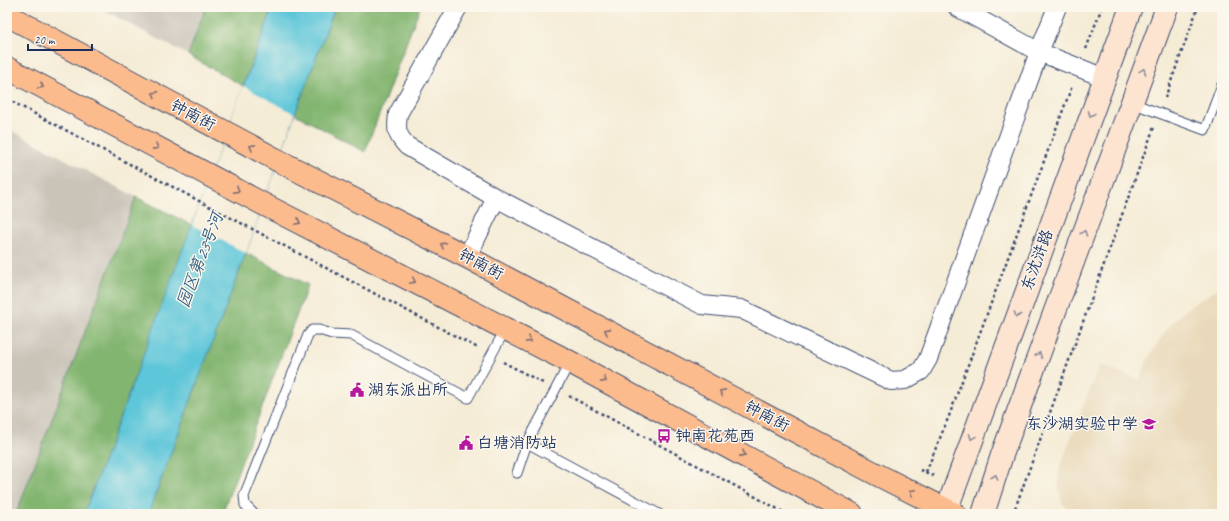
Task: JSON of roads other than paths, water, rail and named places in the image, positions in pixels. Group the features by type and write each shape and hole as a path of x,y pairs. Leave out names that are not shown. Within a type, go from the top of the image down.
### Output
{"main road":[{"name":"东沈浒路","path":"949,512 1131,7"},
{"path":"983,514 1002,455 1167,7"},
{"name":"钟南街","path":"7,15 279,161 467,257 949,512"},
{"path":"7,68 263,204 506,328 852,514"}],"street":[{"path":"458,7 398,114 396,126 399,137 407,146 496,198 702,305 740,309 891,381 905,380 920,371 928,359 1039,52 1057,7"},
{"path":"957,7 1039,52 1105,78"},
{"path":"467,257 496,198"}],"lane":[{"path":"1132,103 1205,130 1222,85"},
{"path":"254,514 245,505 244,496 308,335 312,330 319,330 332,334 351,335 468,398 506,328"},
{"path":"517,473 527,443 570,362"},
{"path":"527,443 659,514"}],"water":[{"name":"园区第23号河","path":"273,7 335,7 295,114 246,253 148,514 84,514"}],"place":[{"name":"湖东派出所","path":"357,390"},
{"name":"东沙湖实验中学","path":"1149,424"},
{"name":"钟南花苑西","path":"664,436"},
{"name":"白塘消防站","path":"466,443"}]}
